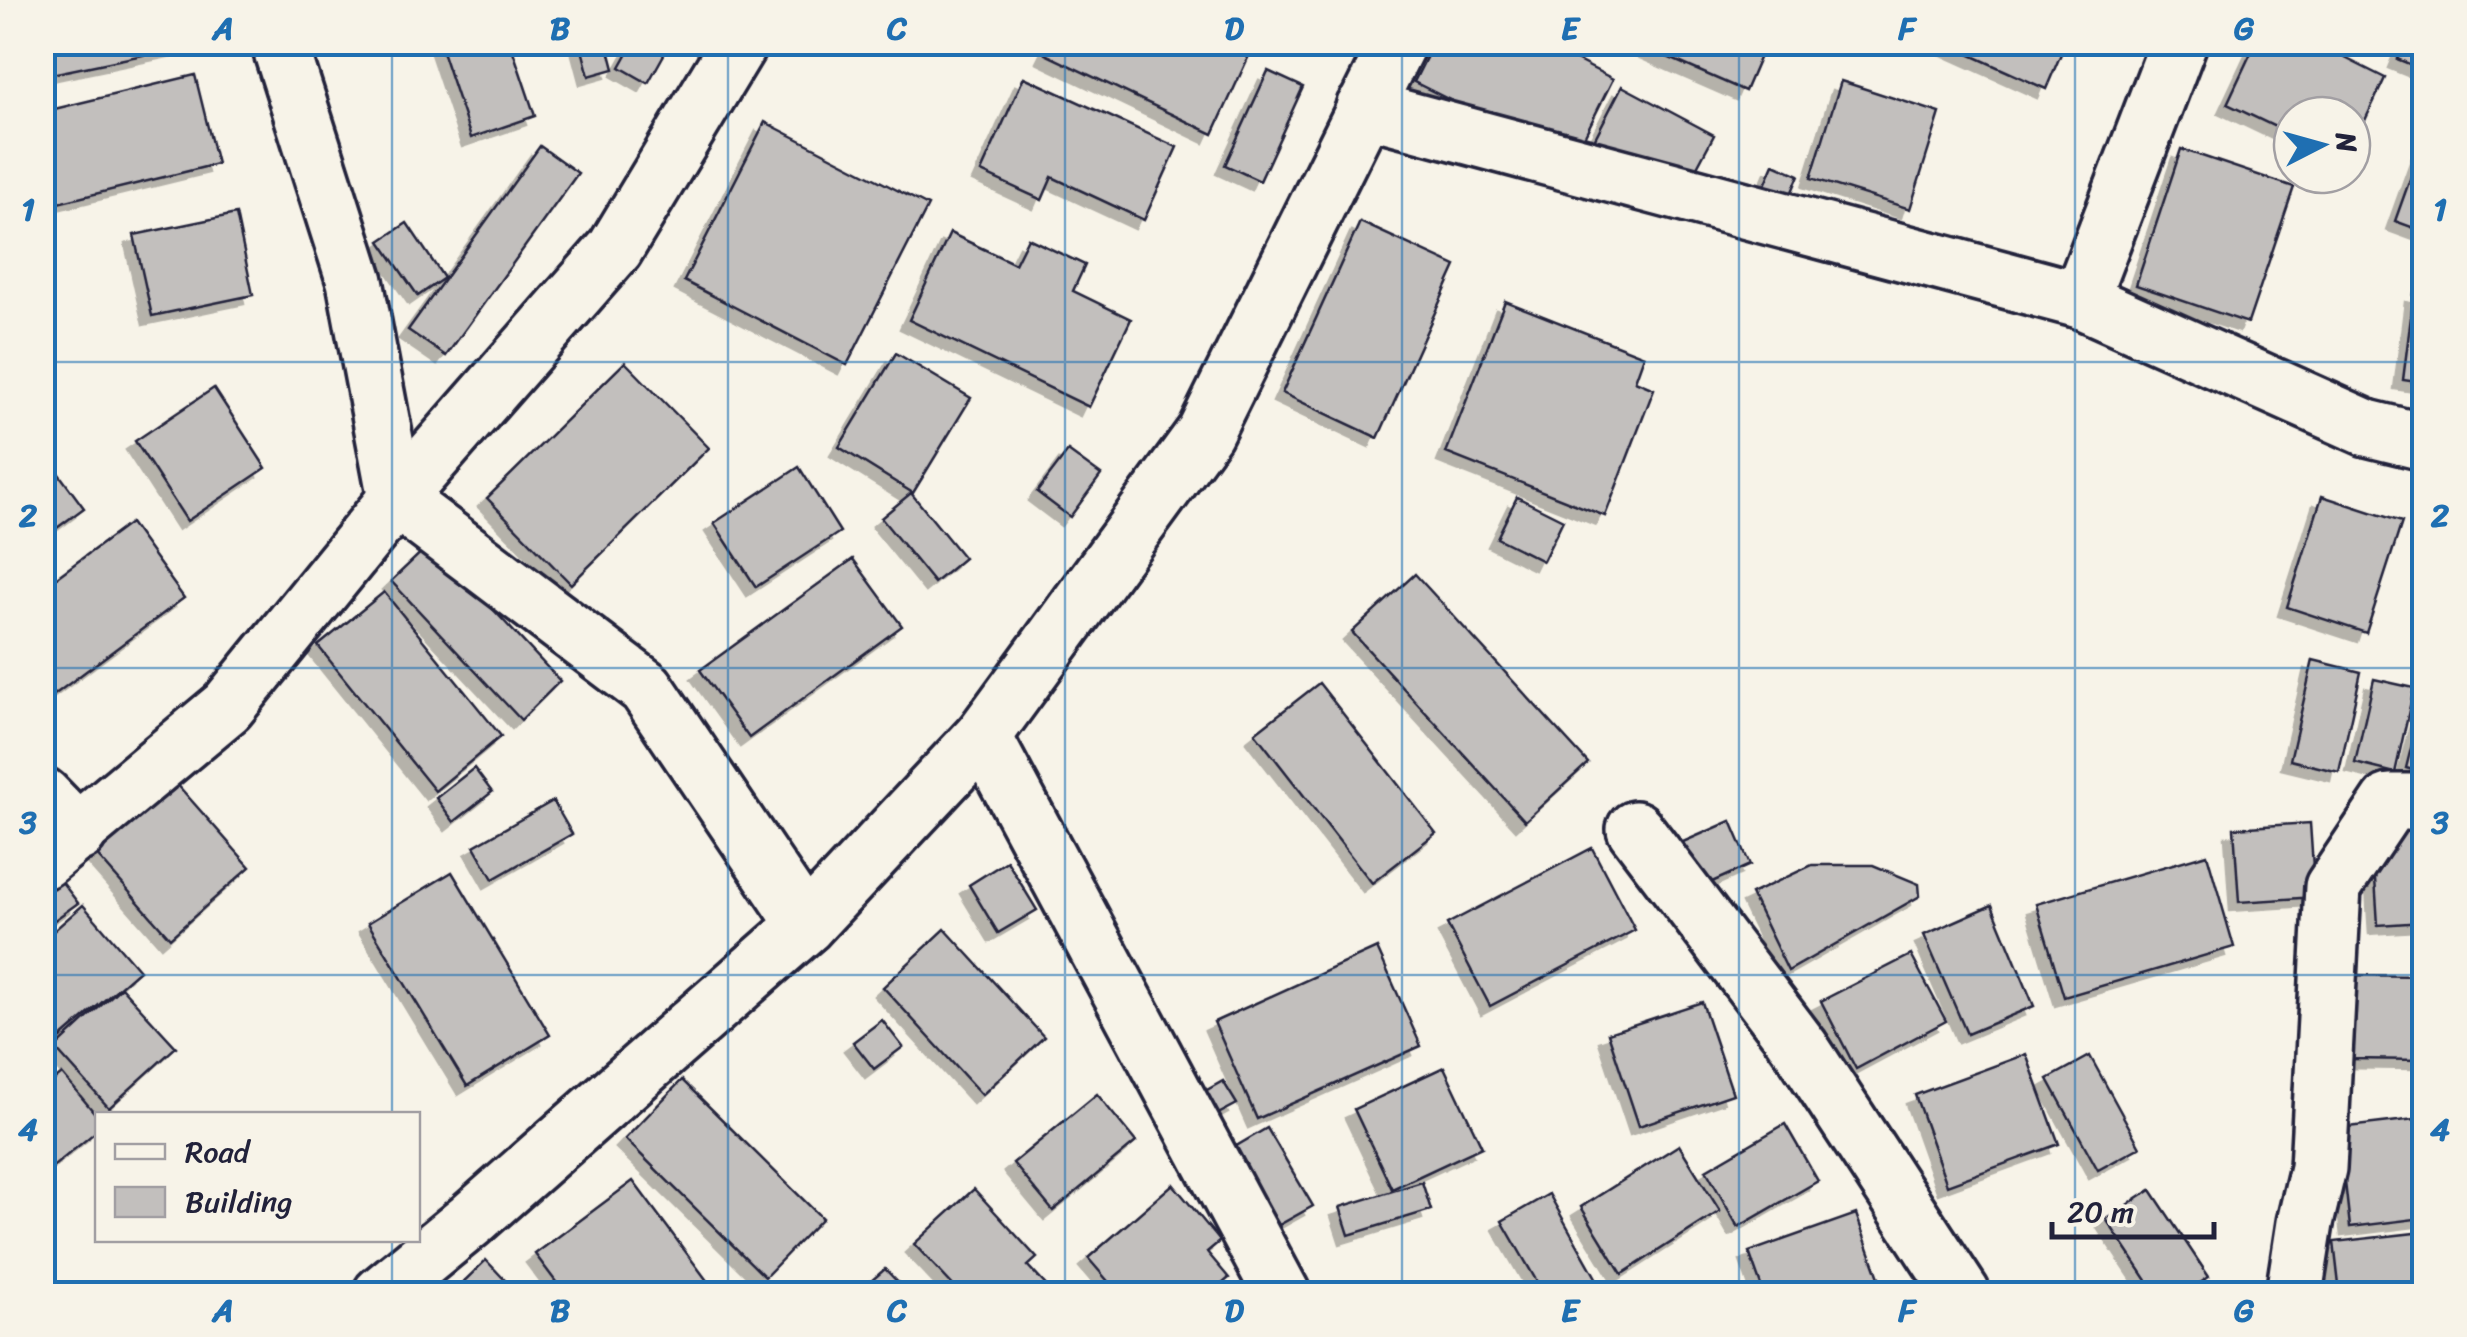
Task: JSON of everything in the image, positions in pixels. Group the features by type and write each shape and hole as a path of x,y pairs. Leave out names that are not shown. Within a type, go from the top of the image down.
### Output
{"street":[{"path":"279,42 355,281 396,499 646,688 806,925"},
{"path":"55,829 227,708 396,499 615,250 740,42"},
{"path":"382,1294 806,925 984,736 1205,432 1398,42"},
{"path":"2080,300 2179,42"},
{"path":"1364,108 2080,300 2367,428 2424,442"},
{"path":"984,736 1282,1294"},
{"path":"2294,1294 2318,1168 2333,887 2390,802 2424,802"},
{"path":"1635,829 1801,1048 1962,1294"}],"building":[{"path":"42,42 196,42 196,44 42,76"},
{"path":"439,42 510,42 535,116 471,138"},
{"path":"580,42 607,42 614,69 589,76"},
{"path":"634,42 671,42 648,83 620,67"},
{"path":"1051,42 1245,42 1253,47 1213,134 1045,54"},
{"path":"1434,42 1541,42 1613,79 1572,161 1414,82"},
{"path":"1633,42 1766,42 1745,91"},
{"path":"1942,42 2066,42 2046,89"},
{"path":"2256,42 2313,42 2385,78 2372,106 2372,95 2272,95 2272,125 2227,104"},
{"path":"2404,42 2424,42 2424,70 2397,59"},
{"path":"1268,71 1303,87 1260,181 1225,165"},
{"path":"195,75 217,164 42,207 42,112"},
{"path":"1024,77 1177,147 1144,220 1052,177 1042,200 981,172"},
{"path":"1841,81 1940,113 1910,209 1811,178"},
{"path":"1622,86 1714,135 1683,193 1592,144"},
{"path":"765,122 928,206 847,365 684,281"},
{"path":"2424,140 2424,225 2422,231 2395,221"},
{"path":"540,146 578,173 446,356 408,330"},
{"path":"2181,149 2272,180 2272,195 2291,195 2248,323 2136,285"},
{"path":"1774,164 1799,175 1784,211 1759,199"},
{"path":"236,214 253,295 152,316 134,235"},
{"path":"1360,222 1456,266 1378,438 1282,393"},
{"path":"407,223 444,278 418,296 380,241"},
{"path":"950,233 1015,264 1028,238 1085,265 1073,291 1131,319 1089,407 909,320"},
{"path":"2414,293 2424,295 2424,383 2403,380"},
{"path":"1505,301 1644,356 1635,381 1654,389 1605,516 1446,453"},
{"path":"896,353 971,398 913,493 839,447"},
{"path":"625,362 709,448 571,584 487,498"},
{"path":"214,388 266,468 187,521 135,441"},
{"path":"42,451 84,508 42,539"},
{"path":"1068,451 1101,475 1070,517 1037,492"},
{"path":"799,467 840,532 756,587 714,523"},
{"path":"911,493 964,558 934,583 881,518"},
{"path":"2322,496 2402,522 2366,633 2287,607"},
{"path":"1517,497 1563,520 1543,561 1497,538"},
{"path":"130,523 184,598 42,704 42,588"},
{"path":"431,543 560,681 521,720 391,581"},
{"path":"853,559 902,626 749,738 700,670"},
{"path":"1415,574 1588,763 1525,821 1352,632"},
{"path":"384,592 501,736 435,791 318,646"},
{"path":"2313,660 2361,672 2339,772 2290,760"},
{"path":"2374,679 2414,688 2395,773 2355,763"},
{"path":"1319,683 1436,833 1372,883 1255,733"},
{"path":"2424,696 2424,773 2406,768"},
{"path":"474,768 492,792 454,822 436,798"},
{"path":"176,783 250,867 170,938 96,854"},
{"path":"553,801 572,834 493,879 474,846"},
{"path":"1731,821 1750,865 1703,886 1683,842"},
{"path":"2310,823 2315,897 2239,902 2234,828"},
{"path":"2424,828 2424,922 2378,925 2372,832"},
{"path":"1592,848 1635,930 1490,1006 1447,924"},
{"path":"2207,854 2234,947 2064,997 2036,904"},
{"path":"1007,861 1037,910 998,933 969,885"},
{"path":"1812,865 1873,865 1919,884 1920,896 1788,971 1751,894"},
{"path":"452,872 550,1035 467,1086 368,923"},
{"path":"55,873 78,903 42,929 42,882"},
{"path":"83,905 139,970 53,1045 42,1033 42,941"},
{"path":"1992,905 2034,1006 1967,1034 1924,935"},
{"path":"945,929 1044,1037 982,1095 883,987"},
{"path":"1377,948 1421,1046 1257,1119 1214,1022"},
{"path":"1911,955 1946,1021 1856,1069 1821,1001"},
{"path":"2350,975 2424,976 2424,1060 2349,1059"},
{"path":"121,987 176,1047 109,1108 55,1048"},
{"path":"1702,1002 1733,1094 1639,1126 1608,1033"},
{"path":"882,1020 903,1047 874,1069 853,1042"},
{"path":"2026,1054 2059,1144 1947,1185 1915,1095"},
{"path":"2090,1056 2140,1147 2098,1170 2048,1079"},
{"path":"1444,1067 1482,1147 1392,1189 1354,1109"},
{"path":"62,1074 95,1113 95,1132 43,1175 42,1090"},
{"path":"682,1080 822,1218 765,1277 625,1139"},
{"path":"1223,1081 1237,1104 1203,1122 1191,1099"},
{"path":"1097,1094 1136,1142 1053,1211 1013,1163"},
{"path":"2424,1118 2424,1218 2350,1227 2339,1128"},
{"path":"1785,1124 1818,1181 1738,1227 1706,1170"},
{"path":"1267,1128 1313,1206 1279,1225 1233,1148"},
{"path":"1679,1145 1720,1211 1622,1274 1581,1207"},
{"path":"633,1181 717,1294 565,1294 535,1254"},
{"path":"1422,1182 1431,1210 1349,1235 1340,1207"},
{"path":"1173,1184 1220,1241 1207,1252 1229,1278 1210,1294 1119,1294 1088,1258"},
{"path":"974,1189 1037,1258 1028,1266 1054,1294 961,1294 914,1244"},
{"path":"2151,1190 2209,1277 2183,1294 2156,1294 2106,1219"},
{"path":"1549,1194 1599,1283 1578,1294 1544,1294 1502,1221"},
{"path":"1856,1214 1885,1294 1764,1294 1749,1252"},
{"path":"2424,1232 2424,1294 2340,1294 2334,1242"},
{"path":"486,1260 518,1294 462,1294 457,1288"},
{"path":"885,1269 909,1294 856,1294"}]}
